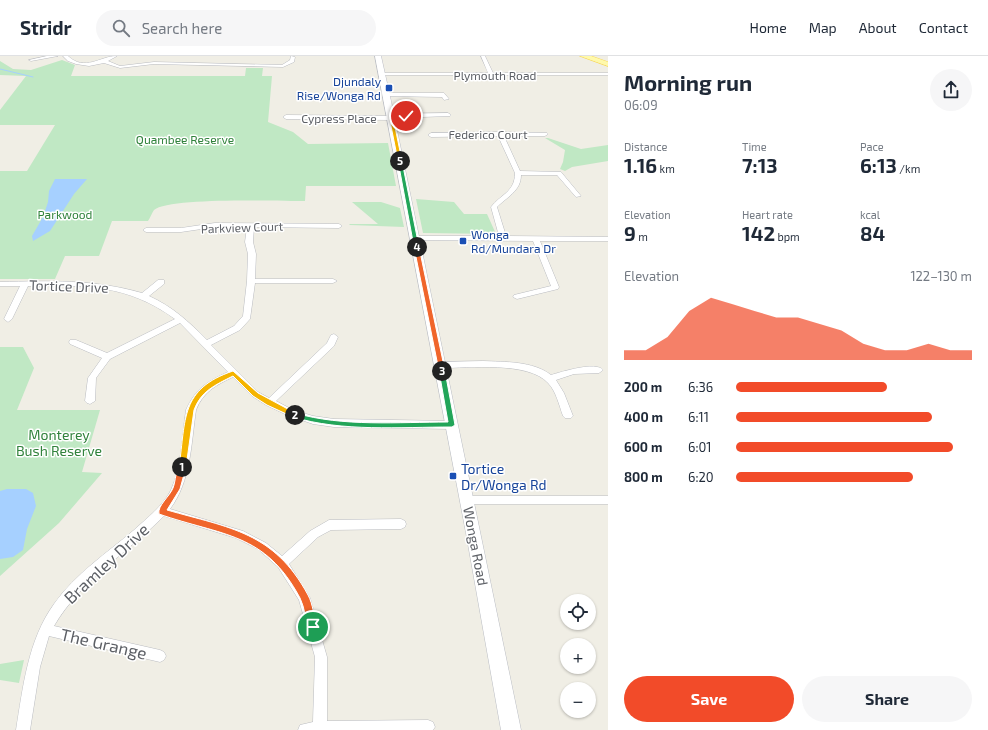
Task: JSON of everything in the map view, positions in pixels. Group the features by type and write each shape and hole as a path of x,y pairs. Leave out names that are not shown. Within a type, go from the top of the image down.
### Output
{"main road":[{"name":"Wonga Road","path":"378,56 468,500 511,730"},
{"path":"584,56 608,64"}],"street":[{"path":"31,60 56,56"},
{"path":"65,56 68,60 76,63 90,64 104,61 115,56"},
{"path":"483,56 492,75"},
{"path":"104,61 120,67 154,63 283,66 292,61 293,57"},
{"name":"Plymouth Road","path":"382,74 608,74"},
{"path":"387,95 444,96 446,99"},
{"name":"Cypress Place","path":"286,117 391,117 448,115"},
{"path":"500,134 518,173 519,179 517,186 494,207 503,238"},
{"name":"Federico Court","path":"431,135 545,134"},
{"path":"518,173 559,173 578,196"},
{"name":"Parkview Court","path":"146,230 181,230 215,225 339,226"},
{"path":"206,344 237,328 247,318 252,281 252,254 249,242 251,225"},
{"path":"415,238 608,239"},
{"path":"517,297 556,286 536,239"},
{"path":"252,281 333,281"},
{"path":"144,296 161,282"},
{"name":"Tortice Drive","path":"0,284 99,285 113,287 144,296 168,308 181,319 255,394 269,403 290,413 313,420 334,424 452,425"},
{"path":"8,319 25,284"},
{"path":"90,401 92,378 108,357 181,319"},
{"path":"269,403 331,344 334,337"},
{"path":"73,342 108,357"},
{"path":"441,365 516,365 533,370 550,379 560,394 568,416"},
{"path":"550,379 574,371 599,370"},
{"name":"Bramley Drive","path":"23,730 33,666 47,630 58,609 74,590 162,511 176,489 182,473 191,410 194,400 200,392 208,386 233,373"},
{"path":"468,500 608,500"},
{"path":"162,511 239,534 262,546 282,563 304,598 321,657 320,728"},
{"path":"282,563 314,534 329,525 401,524"},
{"name":"The Grange","path":"47,630 160,656"},
{"path":"305,730 320,728 428,727"}],"green space":[{"name":"Quambee Reserve","path":"62,60 75,65 71,76 245,76 246,68 263,68 262,76 272,76 268,122 293,132 308,144 388,143 396,186 306,186 305,201 202,201 164,206 154,210 148,221 112,221 99,256 65,256 55,279 0,279 0,171 27,171 55,125 0,125 0,110 26,76 0,75 0,61 13,69 31,70"},
{"path":"545,138 581,149 608,145 608,161 572,167 565,171 560,169 565,150"},
{"path":"416,199 454,202 464,214 487,214 496,234 423,233"},
{"path":"352,202 381,202 400,208 404,227 350,225 349,224 378,224"},
{"name":"Monterey Bush Reserve","path":"0,347 23,347 34,368 17,410 100,410 82,472 102,473 59,523 0,576"},
{"path":"24,660 19,683 0,680 0,664"}],"water":[{"path":"55,179 87,179 74,194 50,231 33,241 32,236 43,217 48,202 49,191"},
{"path":"7,489 26,489 33,493 36,506 27,529 23,550 13,557 0,559 0,491"}],"waterway":[{"path":"0,69 33,77"}],"place":[{"name":"Djundaly Rise/Wonga Rd","path":"389,88"},
{"name":"Wonga Rd/Mundara Dr","path":"463,241"},
{"name":"Tortice Dr/Wonga Rd","path":"453,476"}],"route":[{"path":"313,627 304,598 282,563 262,546 239,534 162,511 176,489 182,473 191,410 194,400 200,392 208,386 233,373 255,394 269,403 290,413 313,420 334,424 452,425 391,116 406,116"}],"park label":[{"name":"Parkwood","path":"65,214"}]}
